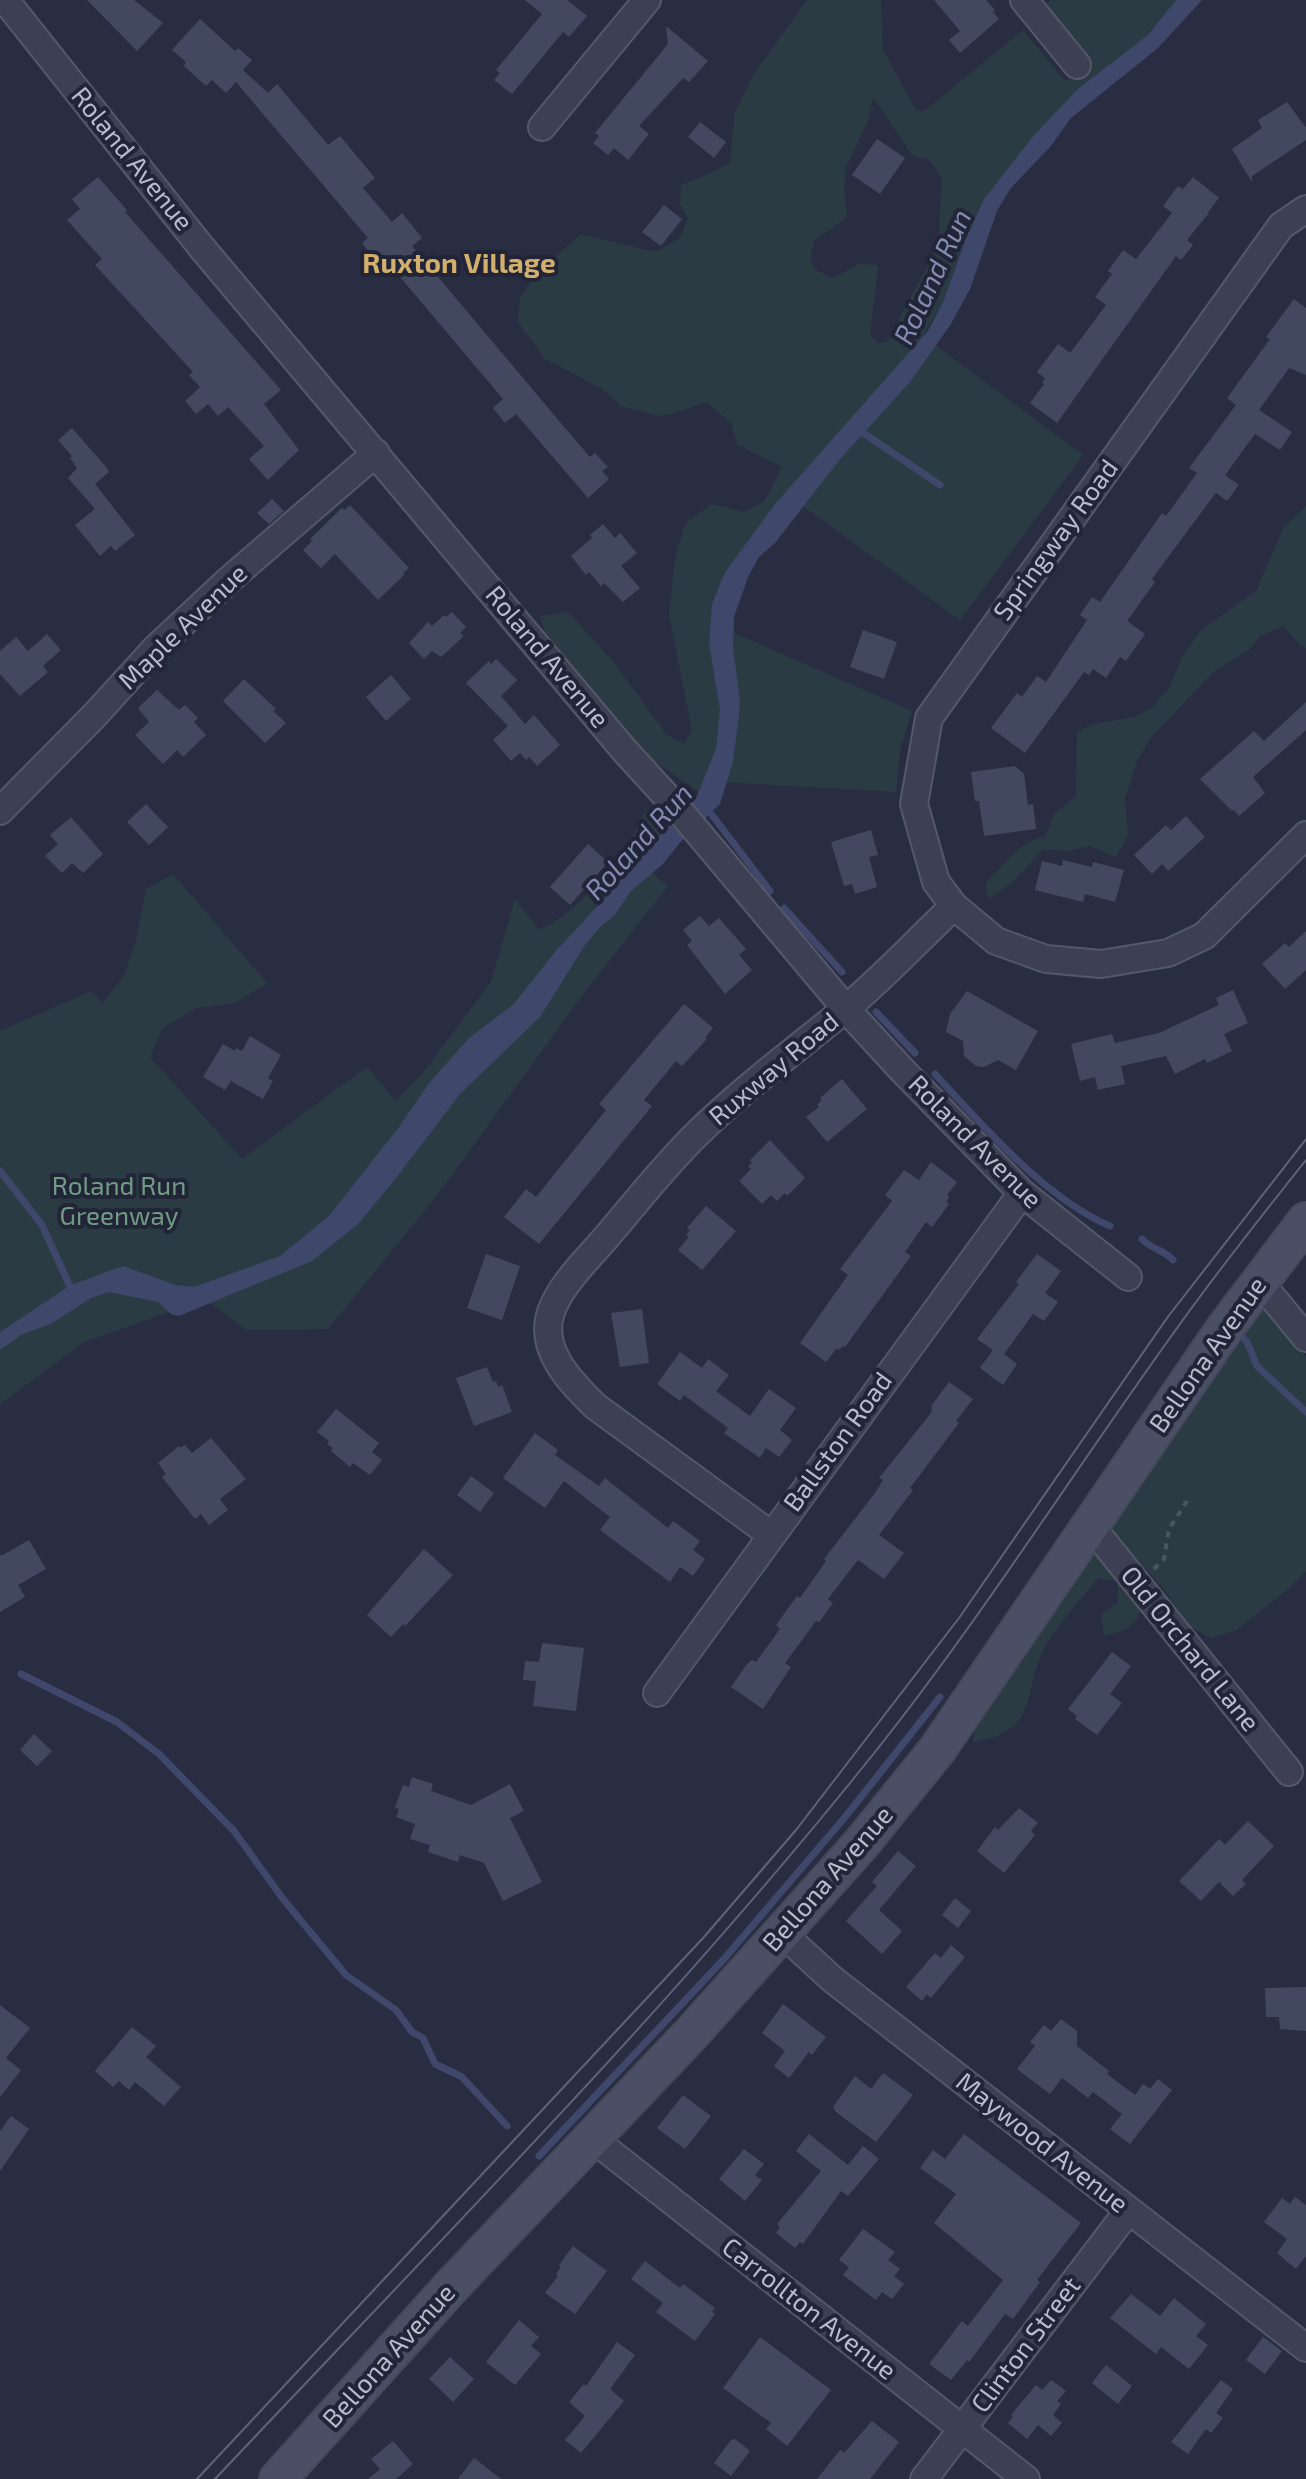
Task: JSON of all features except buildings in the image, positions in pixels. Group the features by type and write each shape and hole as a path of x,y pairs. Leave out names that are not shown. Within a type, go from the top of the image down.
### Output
{"street":[{"name":"Roland Avenue","path":"5,0 202,248 846,1009 1022,1193 1128,1277"},
{"path":"542,127 647,0"},
{"path":"1024,0 1077,65"},
{"name":"Springway Road","path":"954,906 936,882 914,804 929,718 1281,226 1306,209"},
{"name":"Maple Avenue","path":"0,811 155,649 242,568 376,453"},
{"path":"954,906 996,941 1046,959 1101,964 1168,953 1204,936 1306,835"},
{"name":"Ruxway Road","path":"770,1534 595,1406 569,1381 558,1363 549,1336 551,1313 585,1262 697,1134 846,1009 954,906"},
{"name":"Ballston Road","path":"657,1693 770,1534 1022,1193"},
{"name":"Bellona Avenue","path":"278,2479 448,2290 593,2139 861,1844 937,1750 1259,1281 1306,1221"},
{"path":"1259,1281 1306,1338"},
{"name":"Old Orchard Lane","path":"1090,1525 1289,1772"},
{"name":"Maywood Avenue","path":"782,1933 832,1979 1306,2348"},
{"name":"Carrollton Avenue","path":"593,2139 1026,2479"},
{"name":"Clinton Street","path":"924,2479 1128,2211"}],"path":[{"path":"1138,1585 1164,1559 1169,1529 1187,1501"}],"green space":[{"path":"807,0 881,0 883,49 915,109 923,112 1023,30 1065,81 1086,72 1089,58 1046,4 1051,0 1176,0 1149,34 1079,88 966,238 944,300 923,336 1083,455 960,620 785,493 725,572 712,604 709,643 725,629 912,711 900,750 896,792 704,781 699,792 651,759 545,632 540,616 568,612 612,660 666,734 684,744 692,731 669,615 675,558 685,524 712,504 744,512 764,502 782,467 737,444 731,423 707,402 657,416 621,406 601,388 545,359 518,322 520,296 547,264 581,234 655,252 680,238 688,218 680,204 681,185 730,163 735,112 754,74","holes":["873,97 912,155 921,159 927,157 942,178 939,234 932,257 887,342 877,343 870,335 878,265 859,264 833,278 816,270 810,261 814,241 847,217 846,167 868,121"]},
{"path":"1306,506 1306,648 1283,626 1260,636 1250,649 1213,672 1150,739 1138,758 1125,799 1128,835 1116,857 1090,846 1068,851 1043,849 1013,882 989,899 985,884 1019,849 1045,836 1055,813 1076,796 1077,732 1093,724 1135,717 1152,708 1169,688 1183,656 1201,630 1256,591 1284,527"},
{"name":"Roland Run Greenway","path":"646,809 654,812 665,830 636,860 668,886 583,994 439,1193 328,1329 246,1330 206,1299 84,1342 0,1404 0,1031 91,991 102,1003 124,976 136,941 146,889 173,874 267,983 236,1003 196,1008 162,1029 150,1057 242,1159 367,1067 396,1101 426,1069 491,982 515,899 539,930 555,921 587,895 616,861"},
{"path":"1259,1298 1306,1357 1306,1571 1286,1591 1236,1630 1210,1638 1189,1625 1163,1588 1106,1526"},
{"path":"1085,1540 1144,1595 1137,1619 1128,1627 1104,1636 1101,1615 1118,1602 1118,1582 1098,1578 1050,1638 1038,1664 1026,1708 1019,1719 1010,1729 995,1737 973,1742 977,1708"}],"water":[{"name":"Roland Run","path":"1176,0 1202,0 1158,48 1071,118 1050,147 1010,189 997,211 970,289 951,324 910,382 841,458 775,543 759,557 748,577 734,617 733,647 739,715 733,762 720,804 683,839 663,864 630,892 615,915 601,926 585,945 540,1017 460,1094 358,1224 312,1261 179,1316 171,1314 158,1302 109,1292 91,1298 51,1324 21,1335 0,1350 0,1332 71,1285 123,1266 176,1285 194,1287 280,1256 329,1216 430,1082 469,1038 514,1004 623,873 696,798 716,749 720,710 709,643 712,604 725,572 776,503 928,331 944,300 984,199 1035,134 1079,88 1149,34"}],"waterway":[{"path":"859,430 940,485"},
{"path":"706,807 770,891"},
{"path":"784,908 842,972"},
{"path":"876,1012 915,1053"},
{"path":"935,1074 994,1137 1039,1179 1086,1214 1110,1226"},
{"path":"0,1171 42,1225 72,1291"},
{"path":"1142,1239 1173,1260"},
{"path":"1235,1330 1247,1342 1257,1366 1306,1412"},
{"path":"21,1674 117,1722 159,1754 234,1831 283,1899 346,1975 396,2010 412,2032 423,2038 435,2064 462,2077 507,2126"},
{"path":"539,2156 724,1959 846,1816 940,1697"}],"tram line":[{"path":"197,2479 704,1937 796,1830 959,1618 1167,1318 1306,1139"},
{"path":"215,2479 636,2032 797,1847 915,1700 1180,1324 1306,1160"}],"district":[{"name":"Ruxton Village","path":"459,264"}]}
